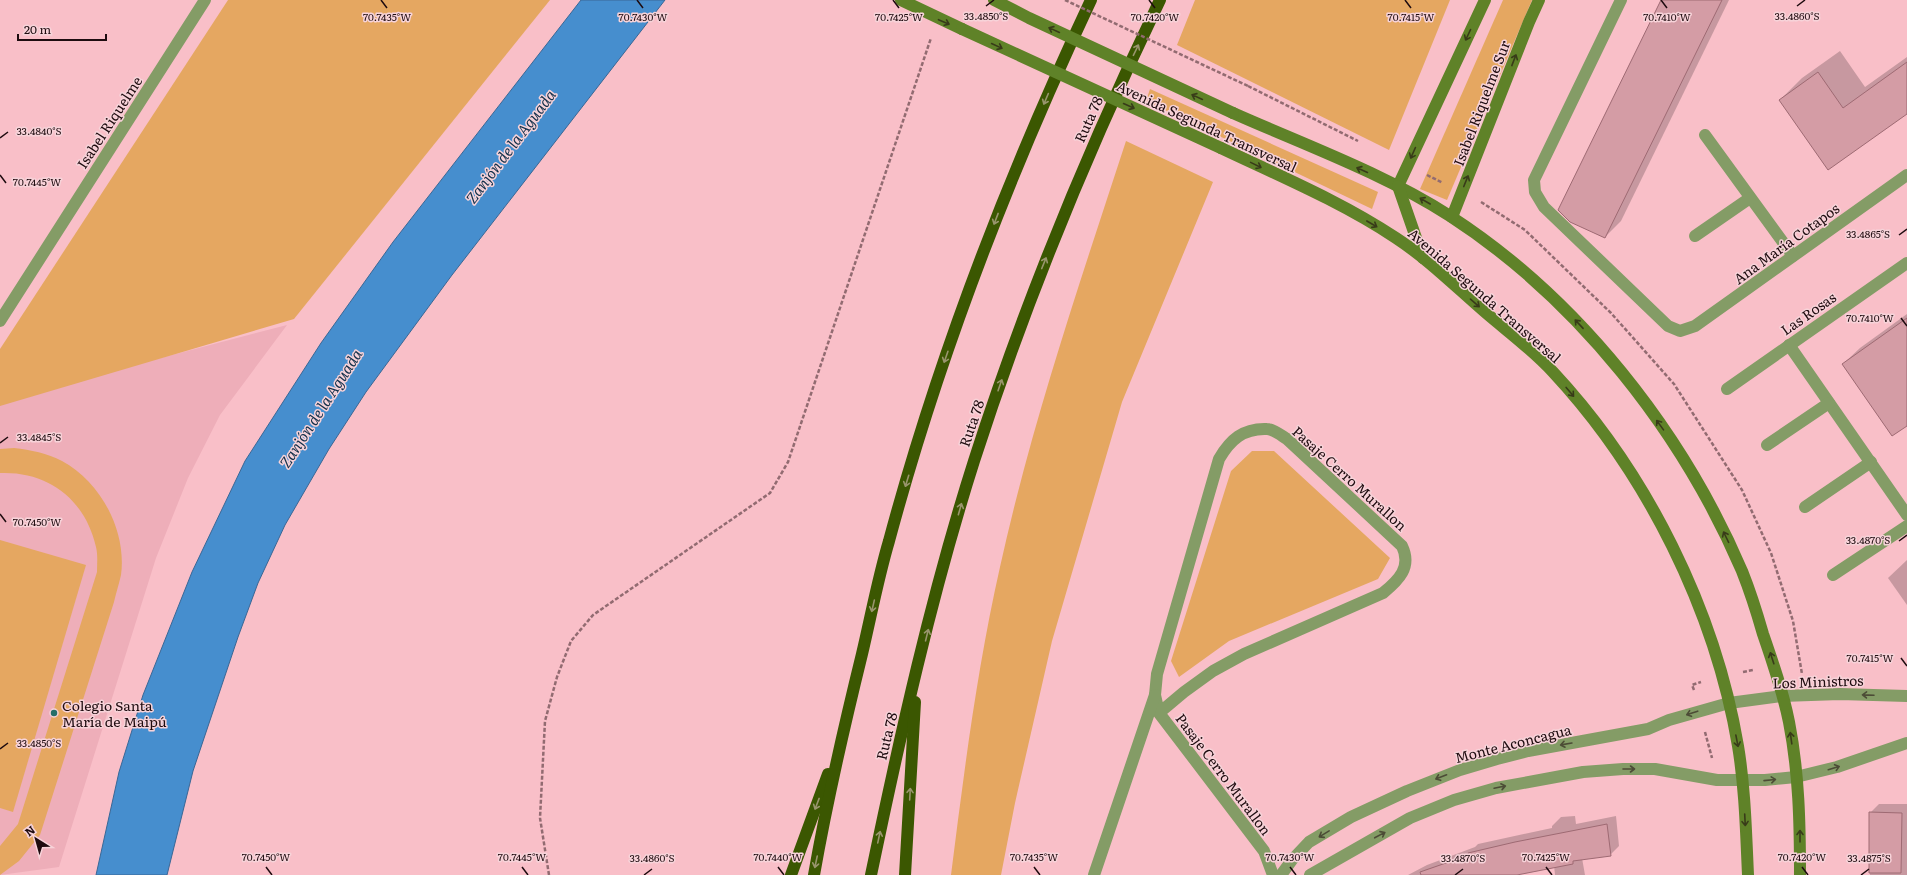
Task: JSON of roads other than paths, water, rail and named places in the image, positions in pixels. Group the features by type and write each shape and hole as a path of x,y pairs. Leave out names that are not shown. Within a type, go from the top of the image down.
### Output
{"highway":[{"path":"814,875 841,742 888,542 935,390 983,253 1015,172 1061,64 1091,0"},
{"name":"Ruta 78","path":"871,875 892,775 917,672 944,565 974,462 1008,360 1042,267 1085,162 1160,0"},
{"path":"905,875 917,672"},
{"path":"791,875 841,742"}],"main road":[{"name":"Avenida Segunda Transversal","path":"901,0 962,30 1221,148 1327,199 1396,238 1423,258 1552,371 1616,449 1643,490 1695,595 1722,676 1729,703 1743,781 1748,875"},
{"name":"Avenida Segunda Transversal","path":"994,0 1029,18 1233,113 1398,186 1452,218 1509,260 1541,286 1574,318 1625,377 1686,463 1705,497 1742,572 1774,666 1789,723 1800,801 1800,875"},
{"path":"1423,258 1398,186 1485,0"},
{"name":"Isabel Riquelme Sur","path":"1452,218 1539,0"}],"street":[{"name":"Isabel Riquelme","path":"0,321 204,0"},
{"name":"Ana María Cotapos","path":"1621,0 1534,180 1535,192 1544,207 1668,326 1680,331 1695,326 1907,175"},
{"path":"1705,136 1793,256"},
{"path":"1695,236 1750,198"},
{"name":"Las Rosas","path":"1727,389 1907,263"},
{"path":"1789,345 1907,515"},
{"path":"1767,445 1829,403"},
{"name":"Pasaje Cerro Murallon","path":"1160,713 1184,692 1214,671 1244,654 1383,593 1394,584 1403,572 1407,556 1402,546 1287,439 1268,429 1244,432 1228,443 1219,458 1157,674 1155,695 1160,713 1264,850 1273,875"},
{"path":"1805,507 1871,462"},
{"path":"1833,574 1907,526"},
{"name":"Los Ministros","path":"1729,703 1782,696 1840,694 1907,696"},
{"path":"1094,875 1155,695"},
{"name":"Monte Aconcagua","path":"1281,875 1292,860 1310,842 1351,817 1407,791 1460,770 1528,751 1648,729 1669,720 1729,703"},
{"path":"1310,875 1410,818 1454,800 1496,788 1583,772 1623,769 1655,769 1717,780 1743,781 1796,777 1837,767 1907,743"}],"water":[{"name":"Zanjón de la Aguada","path":"581,0 665,0 452,275 366,392 329,449 285,525 258,583 238,637 193,771 167,875 96,875 119,772 143,695 192,572 245,461 321,343 393,242"}],"place":[{"name":"Colegio Santa María de Maipú","path":"54,713"}]}
